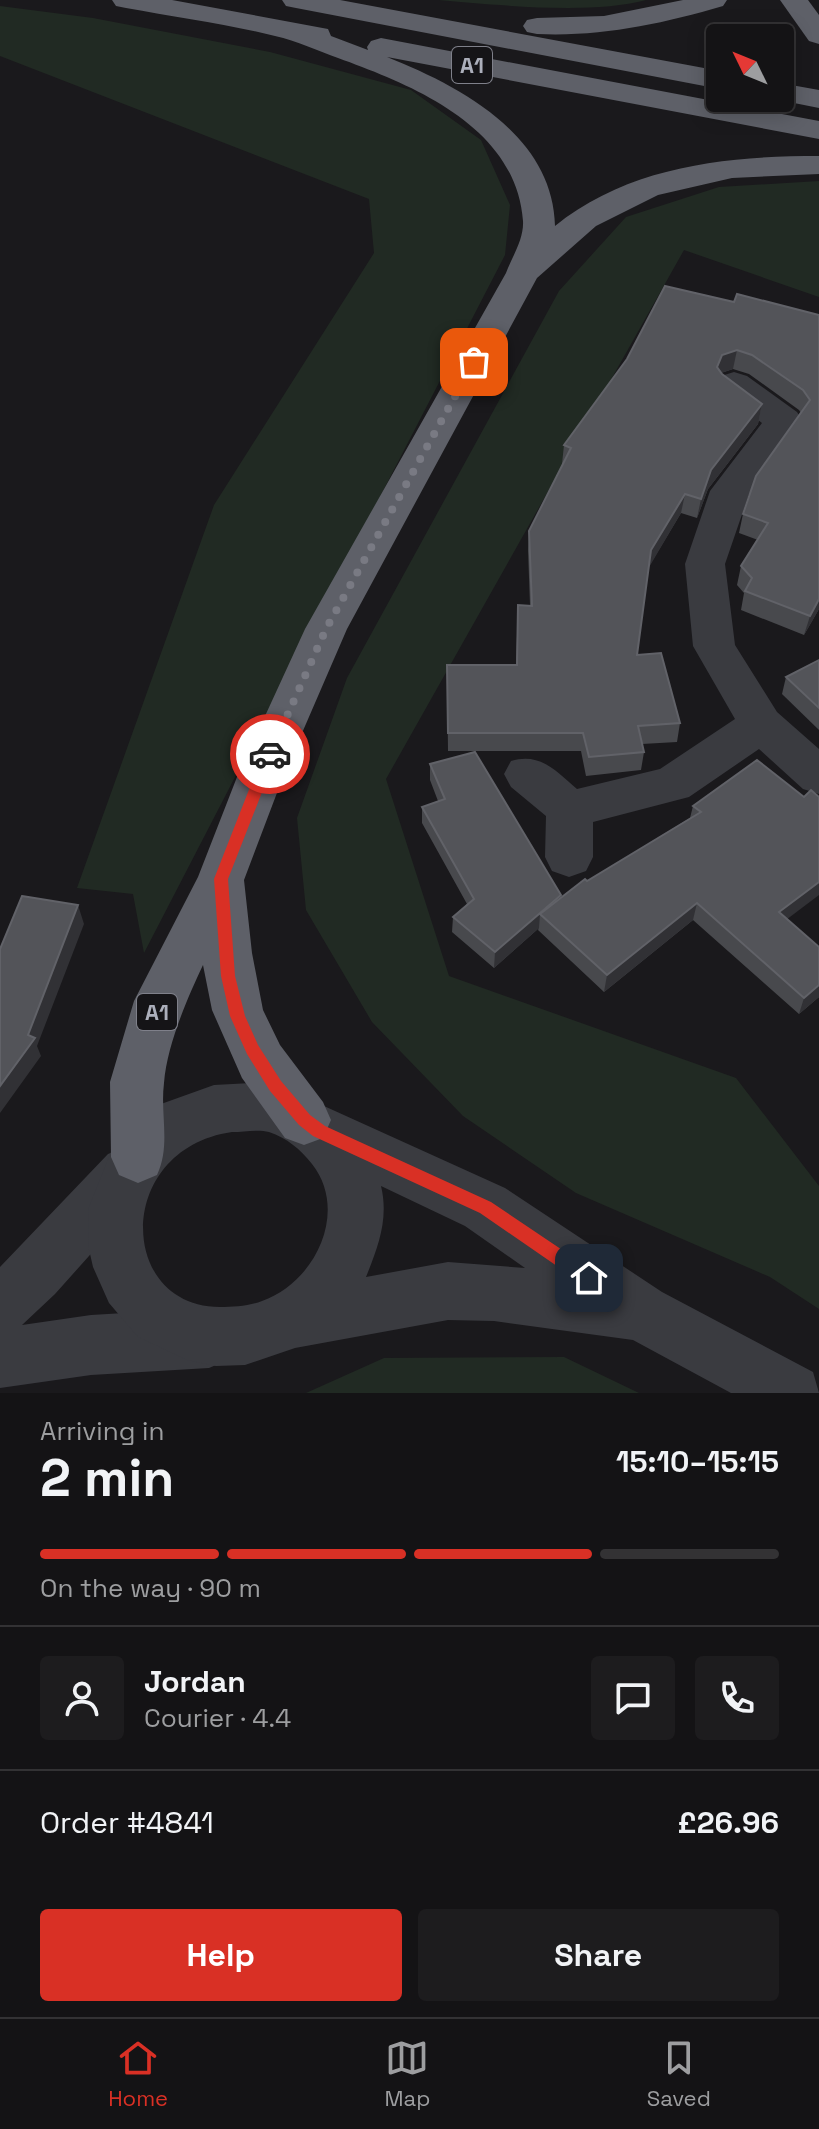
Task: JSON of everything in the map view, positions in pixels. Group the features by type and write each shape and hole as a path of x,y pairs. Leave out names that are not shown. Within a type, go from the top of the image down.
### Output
{"highway":[{"name":"A1","path":"126,0 819,130"},
{"name":"A1","path":"296,0 706,77"},
{"name":"A1","path":"383,16 552,27 607,25 671,13 713,0"},
{"path":"794,0 819,35"},
{"name":"A1","path":"135,1162 137,1082 160,1001 221,879 260,777 326,629 523,273 539,224 534,190 513,148 487,121 447,95 287,30"},
{"path":"794,95 819,99"},
{"name":"A1","path":"523,273 592,214 632,193 691,175 784,165 819,165"},
{"name":"A1","path":"221,879 228,976 238,1016 252,1049 275,1086 312,1125"}],"street":[{"path":"734,384 802,426 730,491 705,564 714,646 761,724 819,776"},
{"path":"570,809 673,784 761,724"},
{"path":"527,774 570,809"},
{"path":"569,857 570,809"},
{"path":"0,1306 44,1264 165,1130 198,1112 235,1105 271,1107 485,1207 641,1313 792,1393"},
{"path":"294,1319 325,1294 346,1261 356,1225 354,1189 342,1157 312,1125"},
{"path":"135,1162 117,1202 114,1239 123,1275 145,1305 176,1328 215,1338"},
{"path":"0,1358 91,1345 256,1335 294,1319 448,1291 494,1292 641,1313"}],"shaded area":[{"path":"439,0 646,0 624,5 572,8"},
{"path":"0,6 93,18 270,52 411,90 481,140 510,205 505,255 144,953 133,894 77,888 214,505 374,253 369,199 0,56"},
{"path":"819,181 819,297 684,250 386,779 449,976 736,1078 819,1186 819,1309 770,1277 576,1193 463,1116 372,1022 306,910 297,818 347,678 559,291 626,217 719,187"},
{"path":"564,1357 639,1393 306,1393 384,1358"}],"building":[{"path":"665,286 734,302 737,294 819,315 819,599 810,616 745,591 752,578 741,566 768,523 743,514 756,476 810,400 803,390 752,355 737,350 722,355 717,367 722,374 762,404 711,470 701,499 685,494 651,550 637,655 661,653 680,723 638,726 644,752 589,757 583,733 448,733 447,665 517,665 518,605 532,606 529,531 571,448 564,445 627,359"},
{"path":"819,660 819,708 786,677"},
{"path":"475,752 561,895 495,952 453,917 474,899 422,807 445,799 430,764"},
{"path":"757,760 804,797 811,790 819,797 819,882 779,912 819,947 819,985 804,998 697,903 607,975 540,914 585,879 587,881 701,812 693,806"},
{"path":"22,896 78,905 28,1035 35,1038 0,1086 0,949"}],"way so far":[{"path":"270,754 326,629 474,362"}],"route":[{"path":"270,754 221,879 228,976 238,1016 252,1049 275,1086 304,1120 319,1131 485,1207 589,1278"}]}
